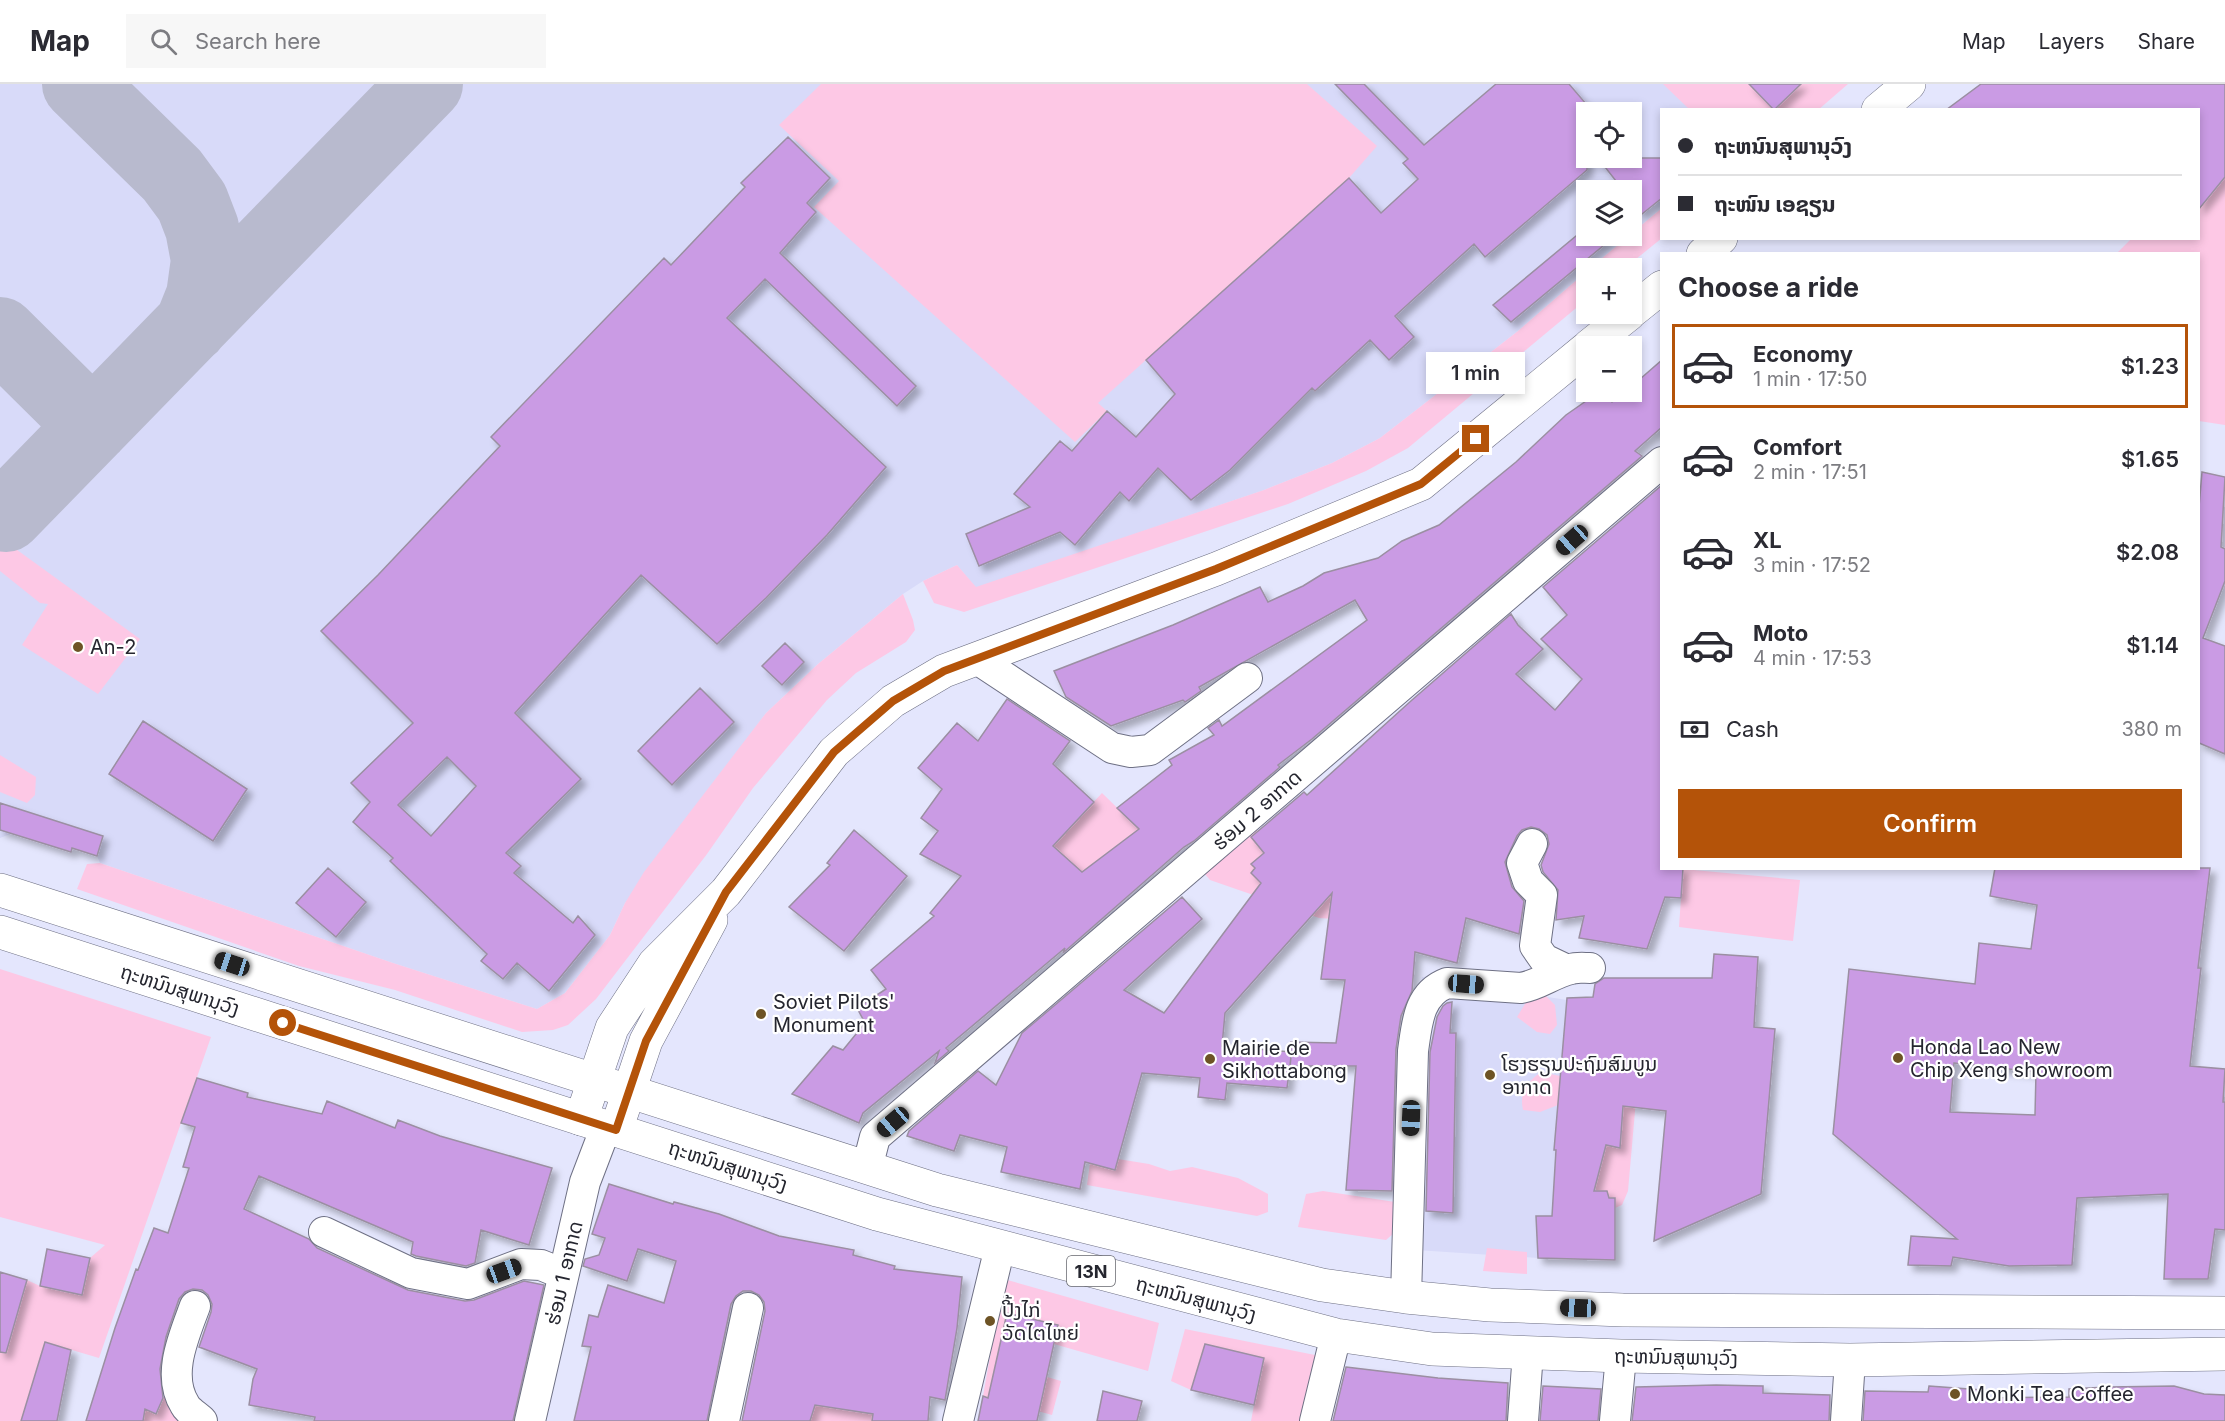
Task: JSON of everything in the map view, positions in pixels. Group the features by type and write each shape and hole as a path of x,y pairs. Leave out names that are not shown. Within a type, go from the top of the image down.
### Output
{"main road":[{"path":"1880,108 1909,84"},
{"path":"1704,252 1719,240"},
{"path":"1642,303 1660,289"},
{"path":"1602,336 1616,324"},
{"path":"601,1125 595,1081 612,1028 654,964 726,892 834,752 893,701 944,671 1216,569 1421,484 1576,357"},
{"name":"ຖະຫນົນສຸພານຸວົງ","path":"0,890 937,1190 1322,1285 1406,1298 1490,1305 1623,1310 2225,1313"},
{"path":"601,1125 630,1092 646,1041 726,892"},
{"name":"ຖະຫນົນສຸພານຸວົງ","path":"0,932 877,1214 1336,1335 1432,1348 1621,1356 1850,1360 2225,1354"}],"street":[{"name":"ຮ່ອມ 2 ອາກາດ","path":"867,1168 875,1137 1660,464"},
{"path":"977,659 1113,748 1131,752 1150,750 1247,678"},
{"path":"1406,1298 1413,1051 1419,1011 1436,988 1447,983 1521,988 1533,986 1578,969 1544,959 1535,946 1542,895 1528,881 1522,863 1532,844"},
{"name":"ຮ່ອມ 1 ອາກາດ","path":"530,1421 585,1182 601,1125"},
{"path":"324,1233 411,1273 468,1284 521,1264 541,1264 563,1274"},
{"path":"958,1421 1000,1247"},
{"path":"195,1306 183,1339 176,1378 185,1406 202,1421"},
{"path":"724,1421 748,1308"},
{"path":"1315,1421 1336,1335"},
{"path":"1523,1421 1528,1352"},
{"path":"1615,1421 1621,1356"},
{"path":"1846,1421 1850,1360"}],"shaded area":[{"path":"0,84 1814,84 1784,108 1660,108 1660,210 1642,225 1642,180 1576,180 1576,246 1617,246 1602,258 1576,258 1576,281 1518,331 1380,438 1332,463 1264,490 976,588 957,565 923,581 903,594 818,664 766,713 625,903 610,935 565,993 537,1009 393,963 100,863 97,856 72,848 71,852 42,843 23,829 0,838"},
{"path":"821,84 1307,84 1377,146 1349,178 1098,403 1107,411 1075,442 814,207 839,181 779,125"},
{"path":"1663,84 1848,84 1820,108 1688,108"},
{"path":"2225,177 2225,425 2200,421 2200,252 2118,252 2130,240 2200,240 2200,208"},
{"path":"1660,210 1660,240 1637,258 1602,258 1617,246 1642,246 1642,225"},
{"path":"1576,281 1576,308 1408,448 1366,471 1288,504 964,612 934,603 923,581 957,565 976,587 1264,490 1332,463 1380,438 1518,331"},
{"path":"0,534 13,547 140,639 98,694 22,645 48,604 40,603 0,571"},
{"path":"903,594 915,630 906,642 856,673 827,700 753,788 707,854 596,999 568,1025 553,1030 522,1032 395,990 299,966 77,889 87,864 100,863 393,963 537,1009 565,993 610,935 625,903 644,872 766,713 818,664"},
{"path":"0,755 36,777 35,795 27,803 0,792"},
{"path":"1102,793 1139,829 1082,872 1053,846"},
{"path":"1252,823 1263,838 1256,844 1264,853 1252,865 1287,905 1346,883 1334,919 1319,918 1210,880 1199,867"},
{"path":"1683,870 1800,880 1793,941 1679,927"},
{"path":"0,969 211,1037 99,1358 45,1342 21,1421 0,1421 0,1329 12,1332 27,1280 40,1286 82,1295 90,1258 105,1245 0,1217"},
{"name":"ໂຮງຮຽນປະຖົມສົມບູນ ອາກາດ","path":"1422,977 1567,1000 1554,1149 1589,1154 1587,1183 1554,1182 1552,1216 1536,1217 1538,1258 1416,1250"},
{"path":"1531,994 1546,996 1555,1005 1557,1025 1550,1034 1537,1032 1517,1017"},
{"path":"1644,1009 1628,1191 1622,1205 1615,1208 1615,1198 1609,1198 1607,1191 1596,1191 1594,1183 1606,1145 1620,1147 1623,1111 1608,1108"},
{"path":"1541,1072 1560,1076 1558,1105 1540,1112 1523,1110 1522,1098 1525,1088"},
{"path":"1118,1159 1149,1164 1170,1171 1192,1167 1238,1178 1268,1194 1268,1212 1257,1216 1087,1185 1090,1163 1115,1170"},
{"path":"1323,1191 1395,1202 1403,1225 1386,1240 1298,1227 1306,1194"},
{"path":"1487,1248 1527,1252 1527,1274 1483,1271"},
{"path":"1004,1279 1159,1323 1148,1371 1054,1344 1058,1325 1008,1313 989,1394 1047,1377 1061,1381 1052,1415 983,1396"},
{"path":"1185,1329 1320,1356 1305,1421 1251,1421 1263,1358 1205,1344 1191,1390 1171,1381"},
{"path":"167,1389 191,1421 143,1421 145,1409 157,1414"},
{"path":"815,1405 873,1414 872,1421 810,1421"}],"building":[{"path":"1335,84 1364,84 1424,145 1496,84 1569,84 1584,102 1576,102 1576,168 1587,168 1587,170 1485,257 1474,244 1395,316 1414,337 1389,360 1370,340 1315,391 1312,388 1230,470 1191,500 1158,468 1129,501 1120,492 1075,545 1060,532 979,566 966,534 1030,507 1014,494 1060,441 1072,451 1107,411 1136,437 1175,394 1146,360 1349,178 1381,213 1418,179 1403,163 1408,159"},
{"path":"1749,84 1801,84 1776,108 1772,108"},
{"path":"1981,84 2225,84 2225,177 2200,208 2200,108 1949,108"},
{"path":"788,137 830,178 807,203 816,212 780,253 916,386 897,406 765,279 727,318 886,467 827,535 766,598 717,644 641,575 515,713 581,779 506,853 521,866 514,873 573,923 578,916 595,935 549,991 517,963 503,979 481,961 487,954 390,861 393,858 353,822 370,802 351,783 413,723 321,631 378,575 500,446 491,437 664,258 671,265 745,187 741,183","holes":["447,757 476,786 431,836 398,805"]},
{"path":"1642,158 1660,158 1660,200 1642,214 1642,180 1615,180 1606,168 1642,168"},
{"path":"1576,236 1576,246 1603,246 1588,258 1576,258 1576,268 1511,322 1493,305"},
{"path":"1660,362 1660,429 1635,451 1642,456 1312,739 1278,765 1280,767 1063,953 1065,948 946,1048 949,1051 935,1063 939,1051 863,1113 859,1123 792,1094 833,1046 843,1050 865,1023 857,1008 886,989 871,970 934,916 930,913 961,876 920,854 938,831 921,818 942,789 918,768 957,723 978,741 1007,699 1070,741 1053,764 1094,802 1053,846 1082,872 1139,829 1117,808 1172,765 1169,760 1214,735 1208,728 1219,720 1222,726 1367,620 1355,600 1199,687 1201,691 1185,702 1183,700 1111,726 1066,697 1054,671 1173,625 1260,587 1268,602 1303,586 1324,573 1378,558 1402,541 1439,525 1516,462 1566,415 1585,402 1642,402 1642,377"},
{"path":"2202,472 2225,477 2221,547 2225,549 2225,581 2203,638 2225,646 2225,754 2200,743 2200,495"},
{"path":"1660,487 1660,870 1683,870 1681,898 1665,897 1647,949 1579,938 1584,916 1556,920 1558,890 1543,872 1541,865 1549,844 1547,835 1531,827 1522,830 1505,862 1512,887 1524,901 1519,934 1466,918 1457,963 1415,952 1412,991 1401,1016 1396,1049 1392,1191 1346,1190 1356,1066 1290,1066 1291,1057 1287,1088 1227,1083 1225,1100 1198,1097 1200,1078 1142,1073 1115,1170 1085,1162 1080,1189 1001,1172 1007,1147 960,1135 954,1151 907,1136 909,1131 978,1071 996,1085 1022,1033 1182,897 1202,919 1124,990 1164,1013 1261,883 1251,873 1255,868 1251,864 1264,853 1251,837 1304,792 1307,795 1511,614 1518,625 1543,649 1516,674 1555,710 1582,679 1541,639 1567,615 1543,587","holes":["1332,893 1321,979 1345,980 1336,1043 1291,1042 1291,1052 1222,1046 1225,1013"]},
{"path":"785,643 804,662 782,685 762,666"},
{"path":"700,688 734,722 672,785 638,751"},
{"path":"143,721 247,789 213,841 109,774"},
{"path":"0,803 103,836 97,856 72,848 71,852 0,830"},
{"path":"854,830 907,876 844,951 789,907 830,865 827,863"},
{"path":"328,868 366,902 336,937 296,903"},
{"path":"2200,868 2210,868 2198,968 2201,968 2190,1066 2225,1069 2223,1102 2225,1102 2225,1230 2215,1229 2208,1279 2164,1279 2168,1194 2077,1198 2072,1265 2009,1266 1953,1257 1951,1266 1908,1265 1911,1236 1957,1239 1833,1134 1849,969 1975,984 1979,943 2031,949 2037,905 1990,896 1995,870 2200,870","holes":["1954,1063 2036,1072 2035,1115 1950,1112"]},
{"path":"1714,954 1758,957 1754,1027 1775,1029 1761,1194 1654,1241 1666,1111 1623,1106 1620,1148 1606,1145 1594,1191 1607,1191 1609,1198 1615,1198 1615,1260 1538,1258 1536,1216 1552,1216 1556,1150 1554,1150 1567,998 1593,997 1595,984 1604,978 1712,978"},
{"path":"1452,1002 1450,1033 1456,1033 1453,1213 1426,1211 1430,1052 1437,1017 1443,1006"},
{"path":"197,1078 248,1093 247,1097 322,1114 327,1101 395,1128 398,1120 440,1136 552,1168 529,1245 481,1230 475,1263 466,1266 411,1254 413,1242 259,1176 244,1209 309,1239 317,1248 408,1290 465,1301 474,1300 524,1281 544,1285 513,1421 314,1421 315,1417 249,1405 257,1369 199,1347 212,1304 208,1295 202,1290 193,1289 185,1292 179,1299 166,1337 160,1369 163,1398 156,1414 145,1409 143,1421 86,1421 136,1269 138,1270 154,1228 168,1233 189,1168 183,1167 195,1127 181,1123"},
{"path":"609,1184 673,1204 674,1202 719,1214 779,1236 854,1250 853,1255 895,1266 894,1269 962,1277 957,1328 945,1400 930,1397 928,1421 872,1421 873,1414 815,1405 810,1421 742,1421 765,1311 764,1302 759,1295 751,1291 743,1291 731,1304 707,1421 574,1421 591,1347 582,1346 589,1315 598,1317 608,1285 664,1303 676,1261 638,1249 627,1281 583,1266 585,1259 599,1255 605,1238 592,1234"},
{"path":"47,1249 90,1258 82,1295 40,1286"},
{"path":"0,1272 27,1280 6,1353 0,1352"},
{"path":"1007,1313 1058,1325 1037,1421 978,1421 983,1396 988,1398"},
{"path":"45,1342 71,1350 57,1421 21,1421"},
{"path":"1205,1344 1264,1358 1254,1405 1191,1390"},
{"path":"1346,1367 1438,1378 1508,1383 1506,1421 1333,1421"},
{"path":"1543,1386 1601,1389 1598,1421 1540,1421"},
{"path":"1763,1386 1763,1393 1830,1395 1829,1421 1632,1421 1636,1387"},
{"path":"1929,1386 1982,1390 1981,1398 2069,1397 2069,1389 2174,1386 2204,1394 2225,1395 2225,1421 1863,1421 1865,1391 1928,1392"},
{"path":"1103,1391 1142,1401 1137,1421 1097,1421"}],"taxiway":[{"path":"79,84 172,175 192,202 202,228 208,260 203,296 191,326"},
{"path":"6,515 426,84"},
{"path":"0,334 93,426"}],"place":[{"name":"An-2","path":"78,647"},
{"name":"Soviet Pilots' Monument","path":"761,1014"},
{"name":"Honda Lao New Chip Xeng showroom","path":"1898,1058"},
{"name":"Mairie de Sikhottabong","path":"1210,1059"},
{"name":"ໂຮງຮຽນປະຖົມສົມບູນ ອາກາດ","path":"1490,1075"},
{"name":"ປີ້ງໄກ່ ວັດໄຕໄຫຍ່","path":"990,1321"},
{"name":"Monki Tea Coffee","path":"1955,1394"}],"route":[{"path":"283,1023 616,1130 646,1041 726,892 834,752 893,701 944,671 1216,569 1421,484 1476,439"}]}
